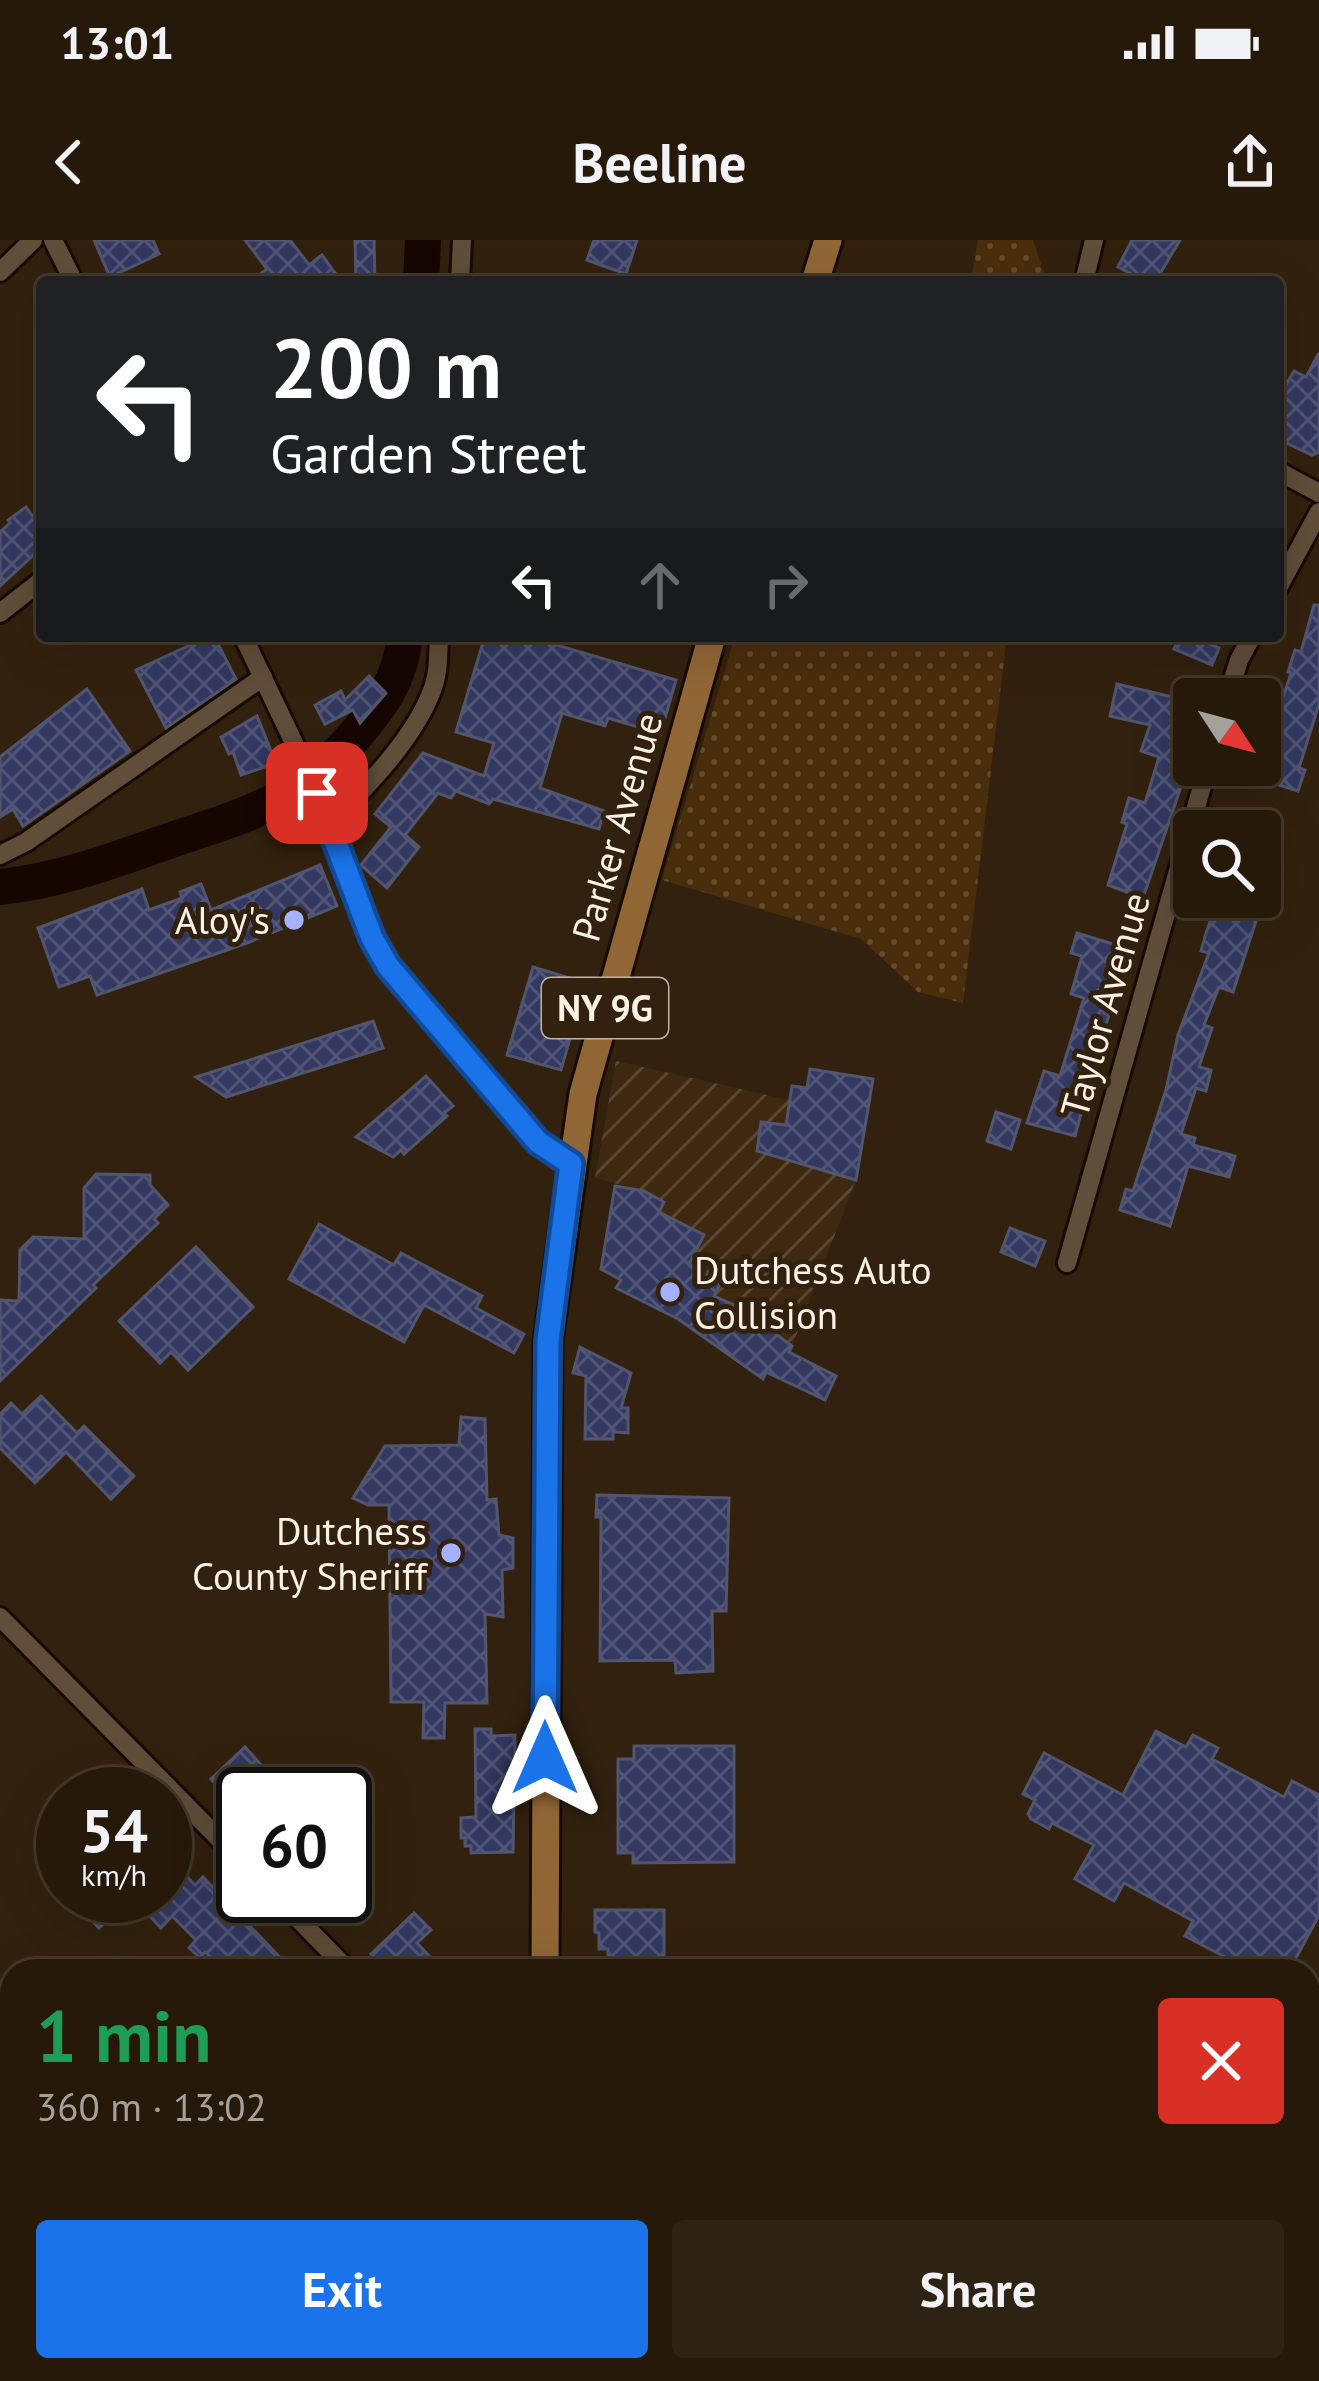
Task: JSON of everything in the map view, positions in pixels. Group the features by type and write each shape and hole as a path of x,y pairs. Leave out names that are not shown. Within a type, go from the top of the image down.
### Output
{"main road":[{"path":"817,276 828,240"},
{"name":"Parker Avenue","path":"545,1959 546,1378 571,1164 593,1051 710,642"}],"street":[{"path":"0,272 33,240"},
{"path":"53,240 71,276"},
{"path":"460,276 462,240"},
{"path":"1085,276 1094,240"},
{"path":"1284,474 1319,493"},
{"path":"1284,577 1319,512"},
{"path":"0,613 36,585"},
{"path":"247,642 331,823 372,938 388,966 538,1142 571,1164"},
{"path":"331,823 393,752 430,697 439,642"},
{"path":"1233,678 1249,642"},
{"path":"0,855 26,842 263,677"},
{"name":"Taylor Avenue","path":"1067,1263 1202,786"},
{"path":"0,1617 216,1836"},
{"path":"302,1923 337,1959"}],"shaded area":[{"path":"978,240 1033,240 1045,276 972,276"},
{"path":"733,642 1006,642 963,1003 918,992 861,939 662,880"},
{"path":"616,1061 789,1100 792,1086 807,1088 810,1069 873,1079 856,1180 792,1346 741,1308 714,1296 720,1284 689,1264 704,1235 659,1212 663,1201 644,1191 595,1178"}],"building":[{"path":"94,240 153,240 159,254 110,276"},
{"path":"245,240 290,240 309,265 322,255 335,273 258,276 267,269"},
{"path":"355,240 374,240 375,276 356,276"},
{"path":"594,240 637,240 626,274 587,260"},
{"path":"1132,240 1180,240 1159,276 1135,276 1118,267"},
{"path":"1319,353 1319,452 1312,455 1284,442 1284,388 1294,371 1306,377"},
{"path":"26,507 36,521 36,553 0,586 0,532"},
{"path":"1314,605 1319,605 1319,704 1299,768 1305,770 1298,791 1281,786 1281,704 1295,650 1301,652"},
{"path":"197,642 217,642 236,679 166,728 136,670"},
{"path":"483,642 546,642 676,680 654,756 635,750 642,728 608,718 605,726 562,713 540,788 604,811 599,829 493,799 489,804 456,791 451,798 438,793 405,835 419,847 387,888 361,865 391,827 375,814 423,753 484,776 494,743 456,732"},
{"path":"1177,642 1205,642 1219,648 1212,665 1174,649"},
{"path":"369,676 386,693 360,723 353,710 325,724 315,705 341,691 345,700"},
{"path":"1117,684 1173,697 1173,786 1181,786 1143,898 1108,885 1127,824 1122,822 1129,798 1145,803 1159,757 1141,751 1150,725 1110,716"},
{"path":"87,689 130,751 23,826 13,809 0,817 0,757"},
{"path":"257,716 276,763 241,775 233,752 229,754 221,737"},
{"path":"320,865 337,906 97,995 90,976 59,987 38,928 142,889 149,910 182,898 180,892 201,884 211,910"},
{"path":"1211,918 1256,921 1233,992 1219,987 1204,1025 1212,1028 1199,1067 1211,1070 1206,1091 1196,1088 1181,1134 1195,1138 1193,1145 1235,1156 1229,1177 1188,1166 1170,1226 1120,1210 1126,1189 1133,1191 1166,1090 1178,1035 1209,953 1201,951"},
{"path":"1077,933 1123,947 1097,1054 1090,1052 1080,1082 1089,1085 1075,1136 1027,1123 1044,1071 1060,1076 1084,998 1071,994 1082,956 1071,953"},
{"path":"533,967 586,983 561,1070 507,1055"},
{"path":"373,1021 383,1048 226,1097 196,1077"},
{"path":"810,1069 873,1079 856,1180 757,1151 761,1122 786,1125 792,1086 807,1088"},
{"path":"426,1076 453,1106 404,1154 401,1150 393,1157 356,1137"},
{"path":"996,1112 1020,1120 1011,1149 987,1141"},
{"path":"96,1174 150,1175 150,1185 168,1205 154,1219 158,1223 93,1285 96,1288 0,1381 0,1300 19,1301 20,1250 33,1237 84,1239 84,1188"},
{"name":"Dutchess Auto Collision","path":"615,1186 644,1191 664,1202 659,1212 704,1235 689,1264 720,1284 714,1296 741,1308 792,1346 789,1352 836,1376 825,1400 766,1372 763,1379 678,1319 616,1288 621,1280 601,1269"},
{"path":"319,1224 394,1265 401,1253 482,1296 476,1308 524,1334 514,1353 424,1305 404,1342 289,1279"},
{"path":"1010,1228 1045,1241 1035,1266 1001,1252"},
{"path":"196,1247 253,1307 188,1370 171,1352 160,1363 119,1321"},
{"path":"580,1347 631,1373 621,1408 628,1408 628,1433 613,1432 613,1439 585,1439 586,1376 573,1373"},
{"path":"41,1396 77,1433 84,1426 134,1476 111,1499 66,1452 35,1483 0,1448 0,1414 11,1403 22,1414"},
{"name":"Dutchess County Sheriff","path":"461,1417 485,1419 487,1500 496,1499 499,1535 513,1538 513,1568 502,1570 503,1617 485,1614 487,1703 445,1703 444,1738 423,1738 424,1702 391,1702 389,1505 368,1505 353,1498 385,1446 459,1445"},
{"path":"597,1495 729,1498 726,1611 712,1611 713,1671 676,1673 675,1660 600,1661 601,1517 596,1517"},
{"path":"475,1729 491,1729 491,1736 515,1735 513,1852 471,1853 471,1846 465,1846 461,1838 461,1818 476,1817"},
{"path":"1156,1731 1186,1747 1193,1735 1218,1748 1212,1759 1284,1797 1292,1781 1319,1795 1319,1915 1295,1959 1230,1959 1185,1936 1193,1921 1124,1883 1114,1901 1075,1879 1094,1845 1052,1823 1049,1829 1031,1819 1028,1814 1035,1800 1023,1794 1044,1753 1123,1795"},
{"path":"634,1746 734,1746 734,1862 633,1863 633,1853 618,1853 618,1759 634,1759"},
{"path":"245,1747 263,1767 224,1767"},
{"path":"203,1877 216,1891 216,1923 247,1923 282,1959 212,1959 205,1952 200,1958 189,1948 196,1940 179,1923 192,1923 192,1882 195,1885"},
{"path":"595,1910 664,1910 664,1959 608,1959 608,1949 599,1949 599,1933 595,1932"},
{"path":"414,1913 431,1930 417,1943 432,1959 376,1959 371,1954"}],"waterway":[{"path":"421,276 423,240"},
{"path":"0,887 101,864 241,816 285,795 328,763 371,716 393,680 404,642"}],"place":[{"name":"Aloy's","path":"294,920"},
{"name":"Dutchess Auto Collision","path":"670,1292"},
{"name":"Dutchess County Sheriff","path":"451,1553"}],"route":[{"path":"317,793 372,938 388,966 538,1142 571,1164 548,1341 545,1758"}]}
